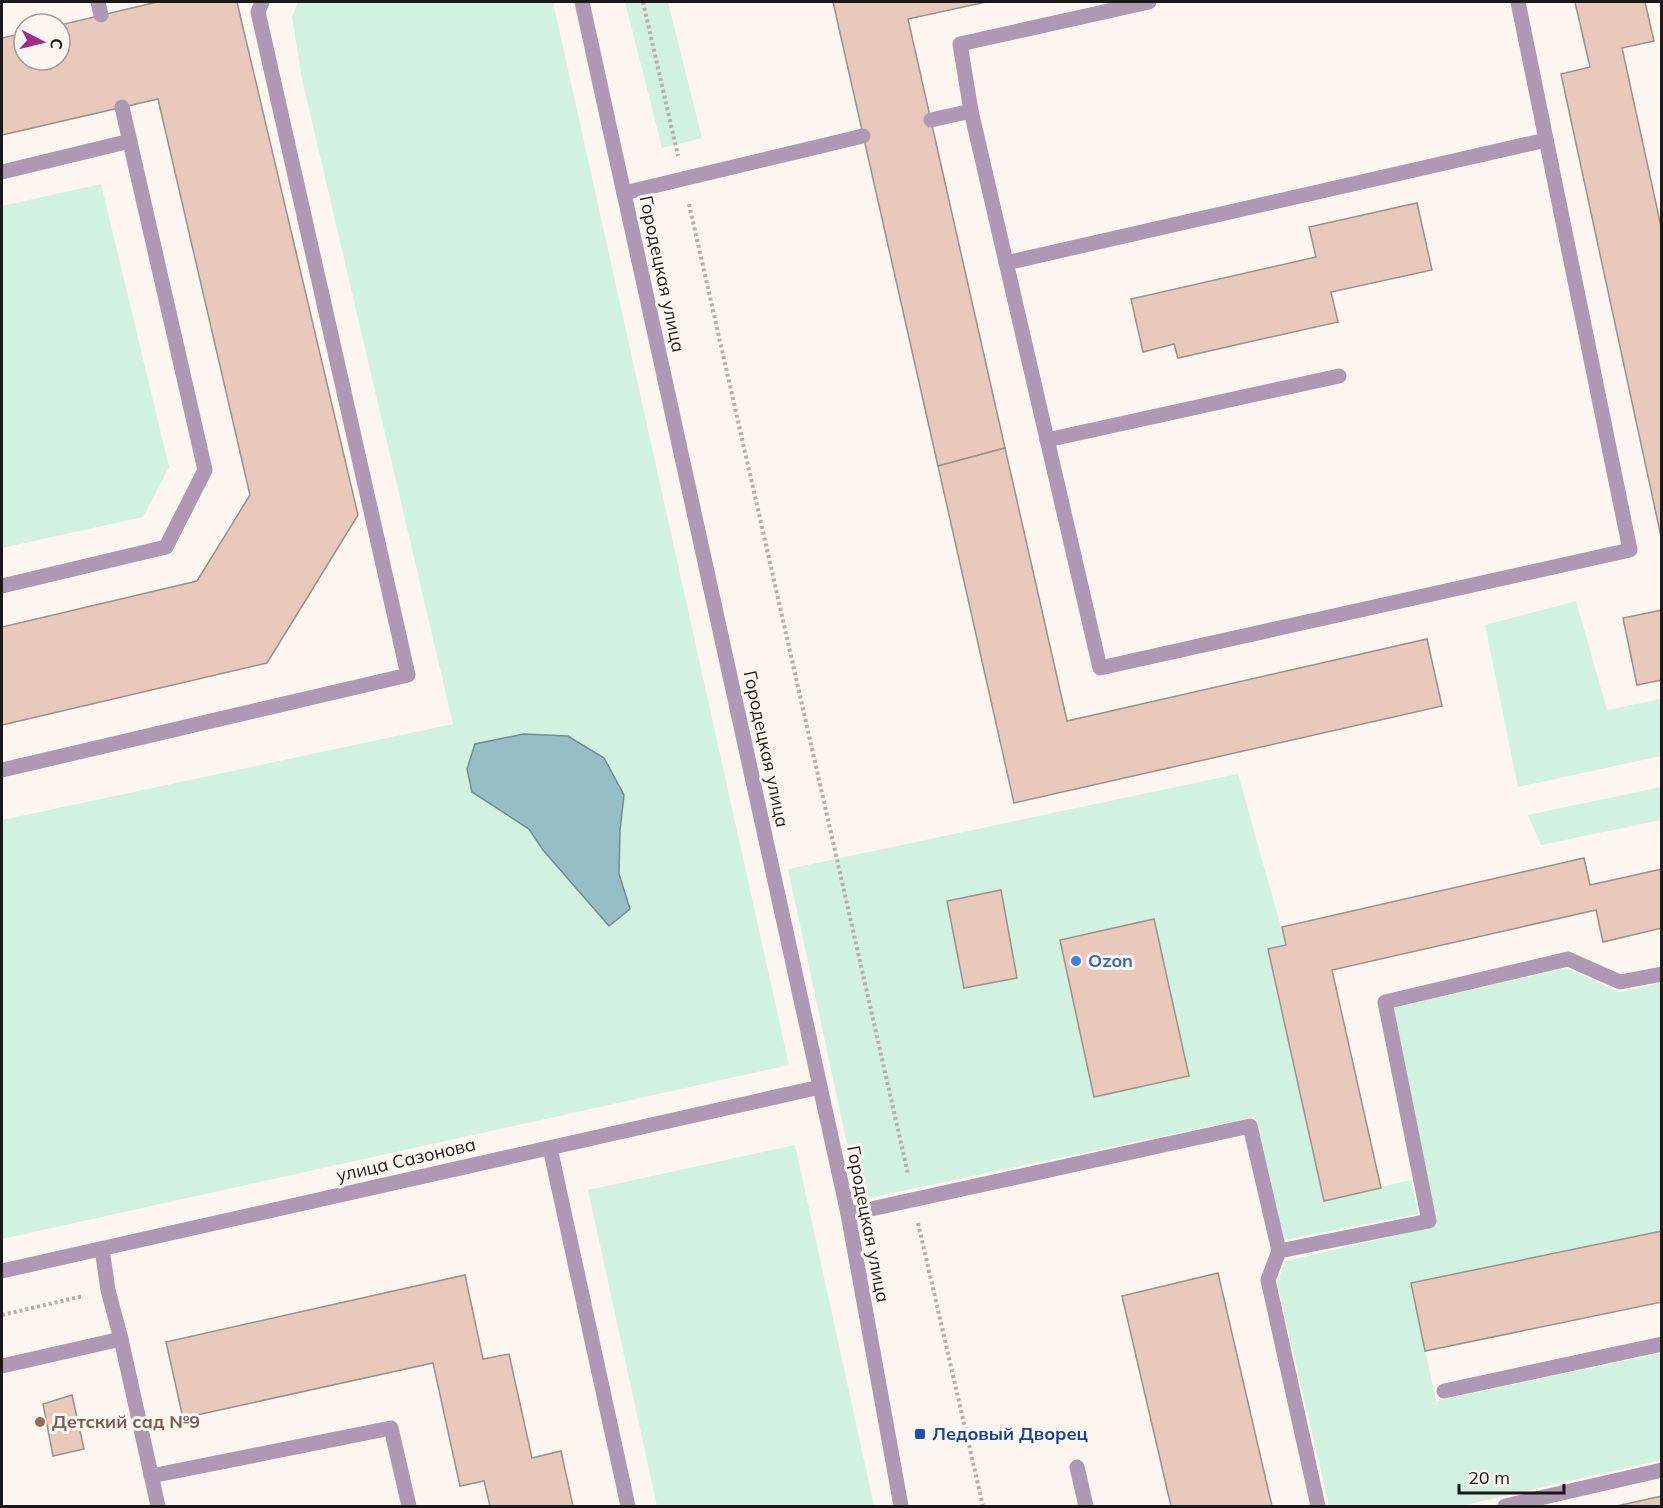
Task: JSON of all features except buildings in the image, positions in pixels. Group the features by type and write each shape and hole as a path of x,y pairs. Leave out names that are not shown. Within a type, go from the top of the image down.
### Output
{"street":[{"name":"Городецкая улица","path":"582,2 848,1214 901,1506"},
{"path":"1149,2 960,44 971,111 1100,668 1630,550 1518,2"},
{"path":"2,770 408,675 259,5"},
{"path":"2,586 166,547 205,470 122,107"},
{"path":"931,120 971,111"},
{"path":"624,193 863,136"},
{"path":"1006,263 1546,140"},
{"path":"2,172 130,141"},
{"path":"1047,440 1339,376"},
{"path":"1279,1251 1429,1221 1385,1002 1568,959 1620,982 1662,974"},
{"name":"улица Сазонова","path":"2,1271 820,1087"},
{"path":"848,1214 1250,1126 1279,1251 1268,1280 1318,1506"},
{"path":"550,1148 628,1506"},
{"path":"102,1249 108,1290 158,1506"},
{"path":"2,1366 121,1339"},
{"path":"1444,1391 1662,1344"},
{"path":"151,1476 391,1428 409,1506"},
{"path":"1077,1467 1086,1506"},
{"path":"1505,1506 1662,1470"}],"path":[{"path":"643,2 983,1506"},
{"path":"2,1315 108,1290"}],"green space":[{"path":"298,2 553,2 789,1065 2,1239 2,820 453,724 302,79 292,17"},
{"path":"625,2 668,2 702,138 662,148"},
{"path":"101,184 169,467 143,517 2,548 2,206"},
{"path":"1576,601 1607,710 1661,699 1661,756 1518,787 1485,625"},
{"path":"1238,774 1286,945 1268,949 1324,1200 1411,1180 1418,1214 1284,1240 1254,1117 859,1200 788,869"},
{"path":"1661,787 1661,820 1541,845 1528,815"},
{"path":"1566,968 1619,992 1661,983 1661,1231 1411,1283 1436,1401 1661,1353 1661,1460 1461,1506 1329,1506 1277,1282 1286,1261 1437,1226 1393,1008"},
{"path":"795,1145 874,1506 657,1506 588,1190"}],"water":[{"path":"524,734 568,736 604,758 624,795 619,874 630,909 609,926 543,850 529,829 472,792 467,769 475,744"}],"place":[{"name":"Ozon","path":"1076,961"},
{"name":"Детский сад №9","path":"40,1422"},
{"name":"Ледовый Дворец","path":"920,1434"}]}
